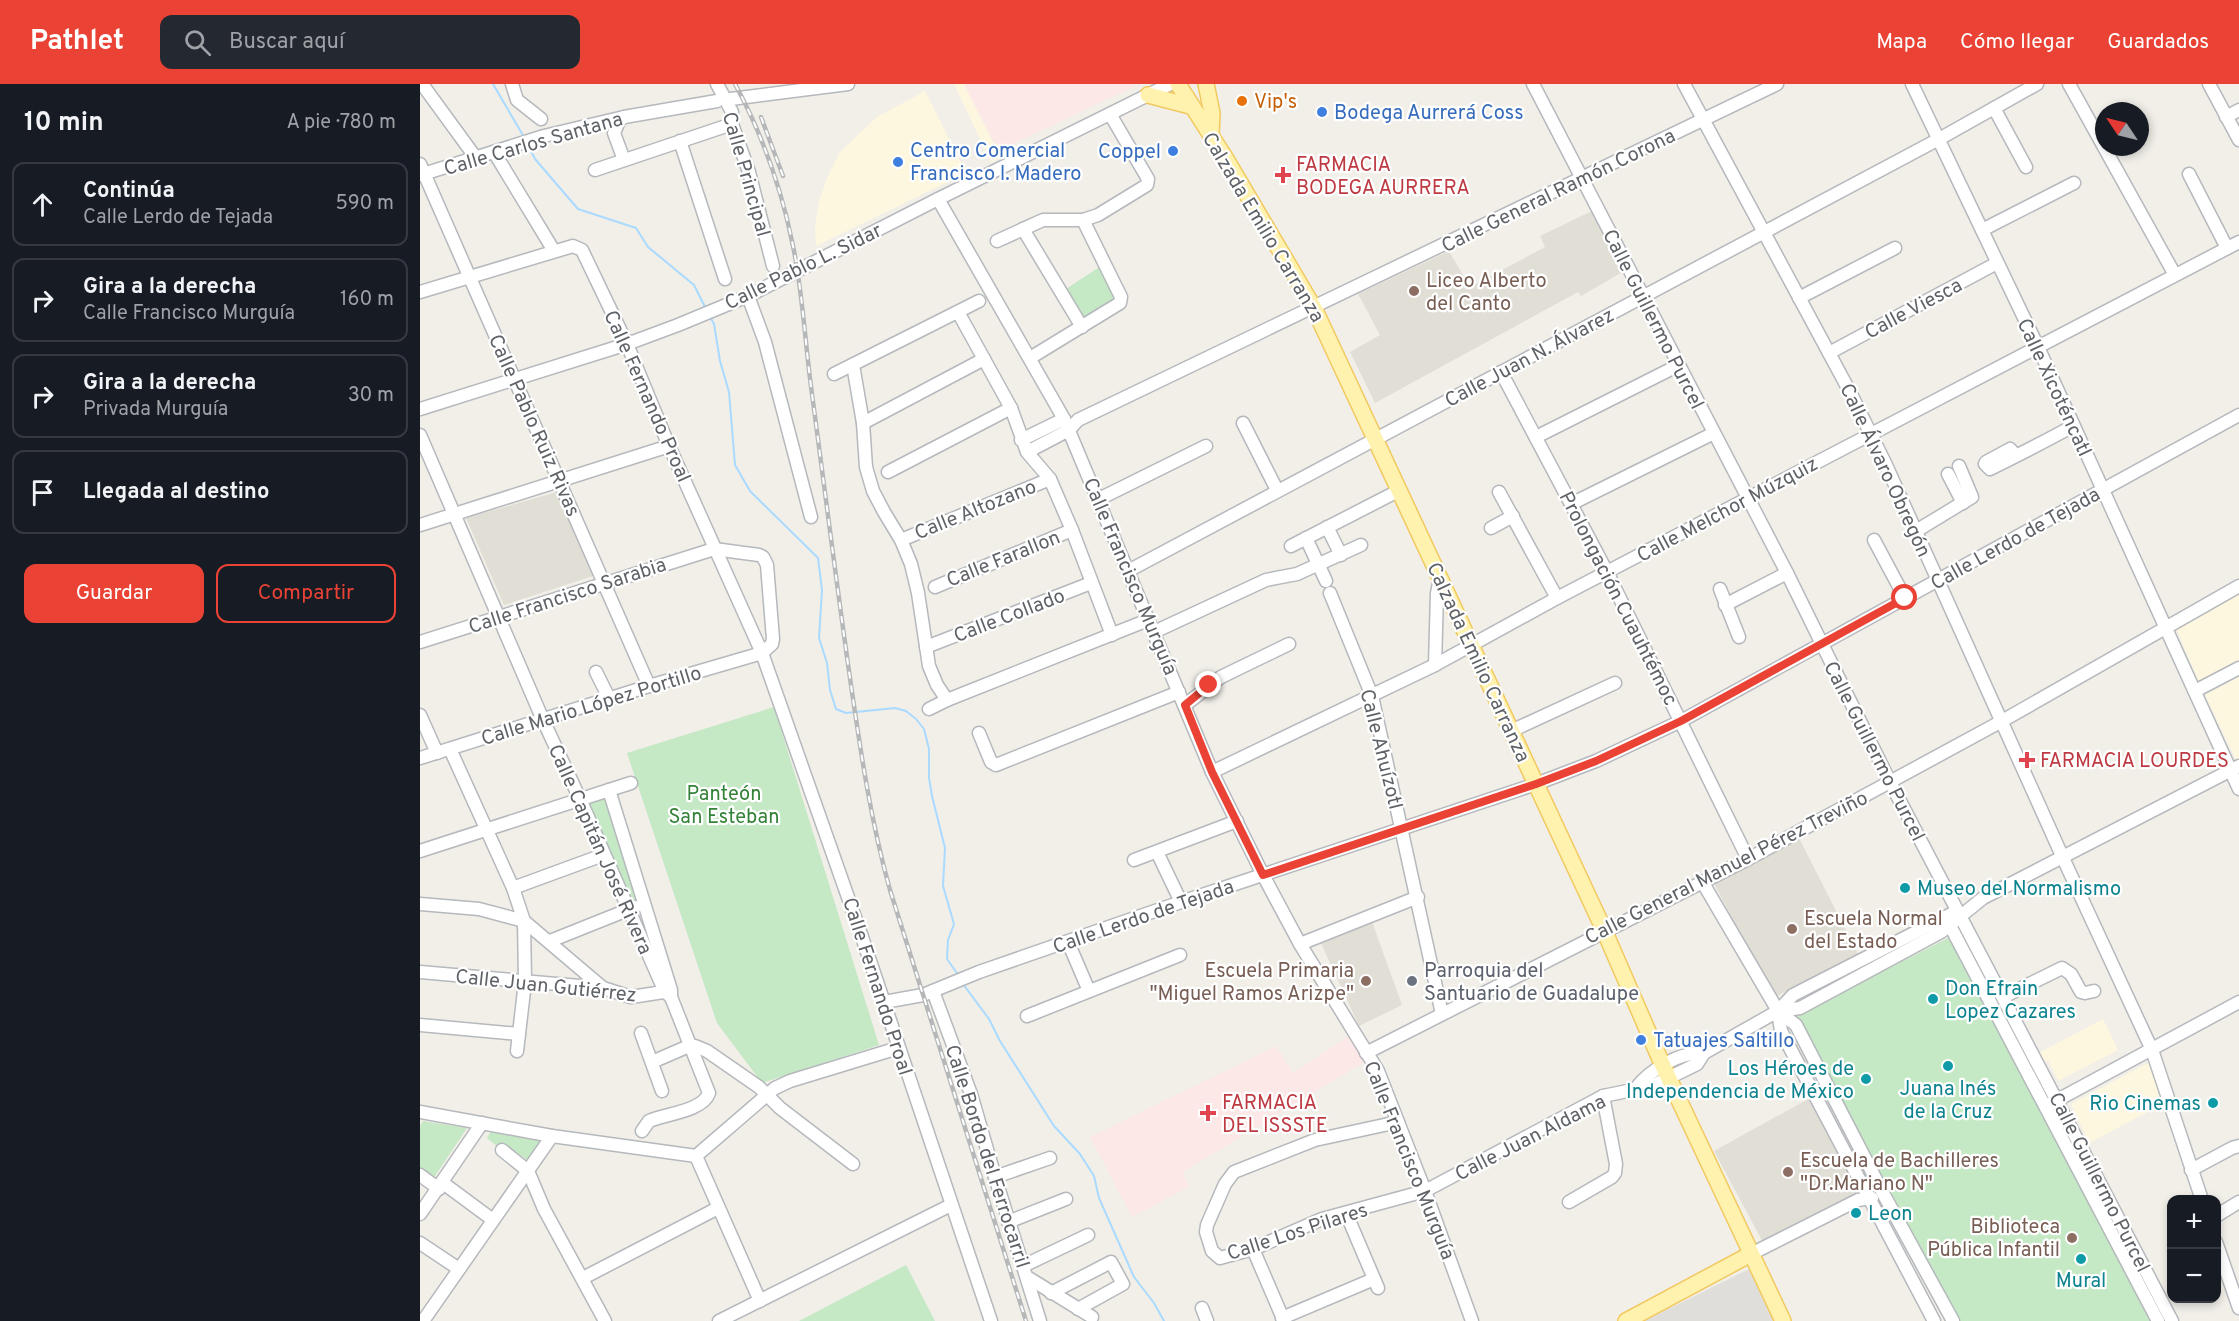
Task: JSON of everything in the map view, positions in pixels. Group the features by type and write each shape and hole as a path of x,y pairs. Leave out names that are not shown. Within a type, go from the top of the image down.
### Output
{"main road":[{"name":"Calzada Emilio Carranza","path":"1178,84 1314,308 1512,731 1604,930 1666,1072 1783,1321"},
{"path":"1206,84 1212,113"},
{"path":"1211,135 1216,84"},
{"path":"1148,95 1190,106"},
{"path":"1626,1321 1751,1254"}],"street":[{"path":"422,84 476,158"},
{"path":"512,84 517,100 541,119"},
{"name":"Calle Principal","path":"717,84 732,112 732,124 749,172 773,266"},
{"path":"731,99 848,84"},
{"name":"Calle Pablo L. Sidar","path":"420,409 627,344 748,296 1170,84"},
{"name":"Calle Guillermo Purcel","path":"1533,84 1787,573 1890,782 1953,917 2142,1278 2158,1321"},
{"name":"Calle Álvaro Obregón","path":"1684,84 1829,353 1916,531 2152,1050 2200,1195"},
{"name":"Calle General Ramón Corona","path":"1067,425 1777,84"},
{"name":"Calle Xicoténcatl","path":"1912,84 2038,347 2195,691 2235,769 2239,789"},
{"name":"Calle Juan N. Álvarez","path":"1128,571 1939,139 2037,84"},
{"path":"2069,84 2175,275"},
{"path":"2209,84 2239,140"},
{"name":"Calle Carlos Santana","path":"422,171 476,158 544,136 591,124 717,101"},
{"path":"1994,108 2026,167"},
{"path":"2226,117 2239,110"},
{"path":"997,241 1043,220 1083,220 1111,208 1149,181 1110,114"},
{"path":"624,117 615,127 615,140 624,160"},
{"path":"591,124 615,140"},
{"path":"594,170 732,124"},
{"path":"680,141 725,279"},
{"path":"420,292 554,251 499,151"},
{"name":"Calle Pablo Ruiz Rivas","path":"422,171 561,481 649,686"},
{"path":"2188,174 2227,248"},
{"path":"1982,230 2074,183"},
{"name":"Calle Francisco Murguía","path":"939,202 1067,425 1212,772 1263,875 1300,944 1378,1071 1472,1321"},
{"path":"1030,358 1118,306 1121,300 1083,220"},
{"path":"1023,229 1082,327"},
{"name":"Calle Melchor Múzquiz","path":"1212,772 1435,665 1557,598 2239,242"},
{"name":"Calle Fernando Proal","path":"554,251 576,246 582,250 627,344 669,446 762,653 884,1002 991,1321"},
{"path":"1799,298 1895,248"},
{"name":"Calle Viesca","path":"1829,353 1997,263"},
{"path":"748,296 765,342 812,517"},
{"path":"834,374 979,301"},
{"path":"958,312 1011,408 1027,452 1050,479 1112,635"},
{"path":"863,423 984,359"},
{"path":"853,365 863,423 866,467 873,490 901,540 911,564 932,676 947,700"},
{"path":"1536,437 1679,365"},
{"name":"Prolongación Cuauhtémoc","path":"1501,372 1607,572 1748,859"},
{"path":"888,472 1011,408"},
{"name":"Calle Lerdo de Tejada","path":"884,1002 933,991 979,972 1536,784 1596,761 1681,721 2239,415"},
{"path":"1243,423 1277,490"},
{"path":"1021,440 1067,425"},
{"path":"1027,452 1067,425"},
{"path":"2016,456 2073,426"},
{"path":"1571,504 1714,433"},
{"name":"Calle Capitán José Rivera","path":"420,435 603,855 669,993"},
{"path":"420,525 669,446"},
{"path":"1099,499 1206,446"},
{"path":"1916,531 1971,499 1972,494 1959,466"},
{"path":"1948,474 1963,503"},
{"name":"Calle Altozano","path":"901,540 1050,479"},
{"path":"1291,546 1400,490"},
{"path":"1499,492 1557,598"},
{"path":"1491,528 1513,516"},
{"path":"1327,527 1341,555"},
{"name":"Calle Farallon","path":"934,587 1072,530"},
{"name":"Calle Ahuízotl","path":"1306,538 1372,696 1442,1014"},
{"path":"1874,540 1905,598"},
{"path":"1154,632 1266,580 1297,574 1361,545"},
{"path":"714,549 759,555 766,561 773,639 772,645 762,653"},
{"name":"Calle Francisco Sarabia","path":"420,642 714,549"},
{"path":"1725,604 1787,573"},
{"path":"1435,665 1437,593 1440,579"},
{"name":"Calle Collado","path":"926,647 1091,583"},
{"name":"Calle General Manuel Pérez Treviño","path":"1366,1053 1604,930 1748,859 2002,721 2239,586"},
{"path":"1720,589 1739,637"},
{"path":"929,709 1148,620"},
{"path":"1185,705 1221,677 1289,644"},
{"name":"Calle Mario López Portillo","path":"420,758 609,698 762,653"},
{"path":"2195,691 2239,668"},
{"path":"596,672 609,698"},
{"path":"1512,731 1615,683"},
{"path":"979,734 991,762 996,765 1179,692"},
{"path":"420,715 437,753"},
{"path":"450,749 488,829 524,921 525,982 517,1051"},
{"name":"Calle Juan Aldama","path":"1425,1191 1603,1096 1636,1088 1646,1076 1666,1072 1691,1052 1704,1053 1778,1011 1793,995 1953,917 1983,898 2235,769"},
{"path":"420,851 631,783"},
{"name":"Calle Capitán José Rivera","path":"609,789 669,993 709,1093 706,1100 695,1107 649,1120 642,1131"},
{"path":"1134,860 1237,821"},
{"path":"1157,852 1181,902"},
{"path":"513,888 603,855"},
{"path":"1703,882 1778,1011 1781,1031 1863,1197 1934,1321"},
{"path":"1300,944 1418,897"},
{"path":"420,904 479,909 524,921 603,988"},
{"path":"550,941 643,904"},
{"name":"Calle Guillermo Purcel","path":"1953,917 2003,997 2051,1103"},
{"path":"1068,942 1089,991"},
{"path":"1027,1016 1180,955"},
{"path":"2003,997 2062,968 2071,974 2083,993 2094,991"},
{"name":"Calle Juan Gutiérrez","path":"420,972 603,988 632,997 669,993"},
{"name":"Calle Bordo del Ferrocarril","path":"933,991 971,1094 994,1177 1040,1321"},
{"path":"2051,1103 2239,1002"},
{"path":"1778,1011 1796,1025 1877,1182 1953,1321"},
{"path":"420,1025 519,1034"},
{"path":"641,1033 662,1091"},
{"path":"652,1062 689,1047 695,1046 707,1051 759,1087 780,1108 853,1164"},
{"path":"420,1112 552,1136 696,1156 766,1094 790,1081 898,1048"},
{"path":"1569,1202 1616,1173 1603,1096"},
{"name":"Calle Los Pilares","path":"1398,1122 1315,1140 1234,1172 1225,1184 1210,1217 1206,1232 1212,1251 1220,1258 1253,1249 1304,1226 1425,1191"},
{"path":"420,1214 482,1123"},
{"path":"424,1314 459,1269 552,1136"},
{"path":"2191,1170 2239,1146"},
{"path":"502,1150 528,1171 536,1193 605,1321"},
{"path":"696,1156 760,1301"},
{"path":"994,1177 1050,1158"},
{"path":"420,1175 441,1185 493,1220"},
{"path":"1751,1254 1863,1197 1877,1182"},
{"path":"1863,1197 1884,1195"},
{"path":"1008,1222 1066,1199"},
{"path":"2221,1213 2239,1202"},
{"path":"719,1321 951,1205"},
{"path":"583,1278 718,1208"},
{"path":"1253,1249 1283,1319 1376,1283 1346,1213"},
{"path":"1088,1235 1025,1271 1051,1293 1092,1317"},
{"path":"420,1243 459,1269"},
{"path":"2219,1249 2239,1308"},
{"path":"1051,1293 1112,1262 1123,1284 1078,1309"},
{"name":"Calle Guillermo Purcel","path":"2142,1278 2172,1321"},
{"path":"1202,1308 1207,1321"}],"shaded area":[{"path":"954,84 964,84 1001,158 991,162"},
{"path":"964,84 1133,84 1135,86 998,151"},
{"name":"Centro Comercial Francisco I. Madero","path":"925,91 966,173 816,246 815,227 819,202 827,178 840,152 877,117"},
{"path":"1594,210 1626,270 1581,296 1578,292 1375,403 1350,352 1380,335 1358,294 1449,251 1470,287 1545,247 1540,236"},
{"path":"557,492 596,575 504,605 466,518"},
{"path":"2239,594 2239,664 2200,685 2176,628"},
{"path":"2239,677 2239,759 2236,760 2205,695"},
{"name":"Escuela Normal del Estado","path":"1799,838 1858,954 1773,998 1714,883"},
{"name":"Escuela Primaria \"Miguel Ramos Arizpe\"","path":"1371,919 1402,1005 1359,1026 1320,941"},
{"path":"2103,1019 2118,1050 2058,1081 2048,1060 2044,1063 2039,1053"},
{"path":"1349,1036 1366,1061 1183,1172 1189,1187 1132,1217 1090,1137 1276,1046 1293,1073"},
{"path":"2150,1062 2163,1104 2089,1143 2071,1104"},
{"name":"Escuela de Bachilleres \"Dr.Mariano N\"","path":"1810,1098 1861,1193 1765,1246 1714,1151"},
{"path":"1749,1269 1774,1321 1644,1321"}],"green space":[{"path":"1101,266 1119,298 1084,318 1066,289"},
{"name":"Panteón San Esteban","path":"774,707 879,1045 762,1083 717,1023 627,753"},
{"path":"605,797 637,899 628,901 586,802"},
{"path":"1950,937 2150,1321 1953,1321 1794,1017"},
{"path":"423,1121 467,1128 433,1179 420,1171 420,1126"},
{"path":"492,1129 548,1138 532,1163 504,1145 499,1148 487,1138"},
{"path":"906,1265 935,1321 799,1321"}],"waterway":[{"path":"493,84 524,137"},
{"path":"528,145 535,159 578,209 636,228 648,247 694,285 706,309"},
{"path":"710,317 714,324 720,361 729,392 735,465 750,491 818,558 822,590 819,638 827,663 830,690 836,709 846,713 895,708 906,711 924,729 929,749 929,778 932,796 945,848 943,886 954,924 948,940 947,959 959,976"},
{"path":"963,984 989,1019 1000,1041 1054,1126 1080,1154 1094,1176 1099,1198 1134,1277 1154,1303 1164,1321"}],"railway":[{"path":"735,84 770,163 793,246 855,711 877,839 890,890 1026,1321"},
{"path":"761,117 783,176"}],"place":[{"name":"Vip's","path":"1242,101"},
{"name":"Bodega Aurrerá Coss","path":"1322,112"},
{"name":"Coppel","path":"1173,151"},
{"name":"Centro Comercial Francisco I. Madero","path":"898,162"},
{"name":"FARMACIA BODEGA AURRERA","path":"1283,175"},
{"name":"Liceo Alberto del Canto","path":"1414,291"},
{"name":"FARMACIA LOURDES","path":"2027,760"},
{"name":"Museo del Normalismo","path":"1905,888"},
{"name":"Escuela Normal del Estado","path":"1792,929"},
{"name":"Escuela Primaria \"Miguel Ramos Arizpe\"","path":"1366,981"},
{"name":"Parroquia del Santuario de Guadalupe","path":"1412,981"},
{"name":"Don Efrain Lopez Cazares","path":"1933,999"},
{"name":"Tatuajes Saltillo","path":"1641,1040"},
{"name":"Juana Inés de la Cruz","path":"1948,1066"},
{"name":"Los Héroes de Independencia de México","path":"1866,1079"},
{"name":"Rio Cinemas","path":"2213,1103"},
{"name":"FARMACIA DEL ISSSTE","path":"1208,1113"},
{"name":"Escuela de Bachilleres \"Dr.Mariano N\"","path":"1788,1172"},
{"name":"Leon","path":"1856,1213"},
{"name":"Biblioteca Pública Infantil","path":"2072,1238"},
{"name":"Mural","path":"2081,1259"}],"route":[{"path":"1209,685 1200,695 1185,705 1212,772 1263,875 1536,784 1596,761 1681,721 1905,598"}]}
